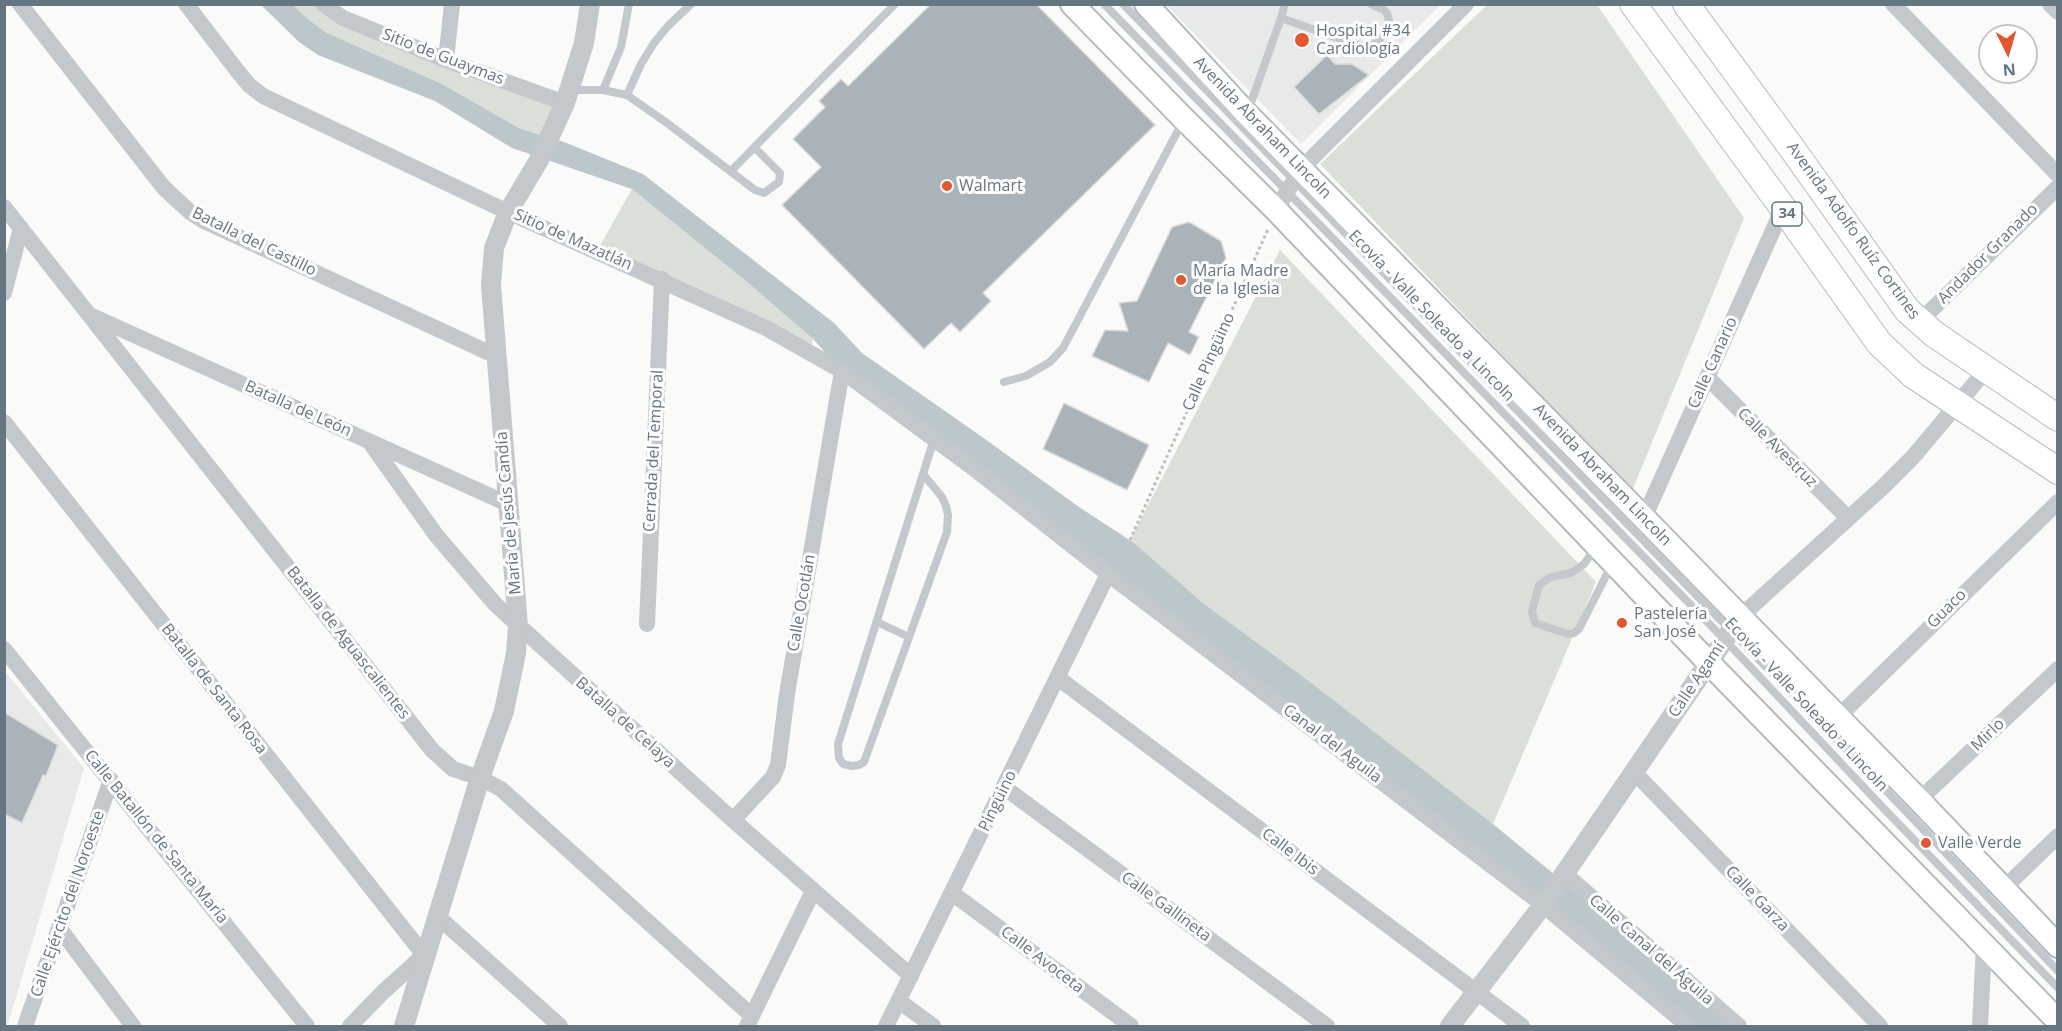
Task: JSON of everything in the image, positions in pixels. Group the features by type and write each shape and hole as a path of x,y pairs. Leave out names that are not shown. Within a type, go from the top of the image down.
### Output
{"main road":[{"path":"1072,4 1276,210 1709,663 1984,945 2051,1020"},
{"name":"Avenida Abraham Lincoln","path":"1146,4 1247,114 1294,180 1644,518 1731,630 1838,717 2058,946"},
{"name":"34","path":"1633,4 1879,343 1913,375 2058,471"},
{"name":"Avenida Adolfo Ruíz Cortines","path":"1686,4 1791,147 1893,292 1919,322 2058,418"}],"street":[{"name":"Batalla del Castillo","path":"20,4 164,188 189,212 496,356"},
{"name":"Sitio de Mazatlán","path":"186,4 249,86 263,96 508,212 766,327 842,371 972,467"},
{"name":"Sitio de Guaymas","path":"323,4 343,18 446,60 568,96"},
{"path":"446,60 452,4"},
{"name":"María de Jesús Candía","path":"404,1026 480,778 504,711 512,677 518,626 496,356 491,265 499,231 551,137 568,96 584,43 590,4"},
{"path":"1276,210 1294,180 1466,4"},
{"path":"1893,4 2058,175"},
{"path":"2050,4 2058,12"},
{"name":"Andador Granado","path":"1919,322 2058,187"},
{"name":"Batalla de Aguascalientes","path":"4,207 432,750 453,769 480,778 501,789 749,1021"},
{"name":"Calle Canario","path":"1644,518 1783,208"},
{"path":"4,293 21,228"},
{"name":"Cerrada del Temporal","path":"647,624 662,279"},
{"name":"Batalla de León","path":"88,314 508,504"},
{"name":"Calle Agamí","path":"1450,1026 1546,901 1731,630 1913,457 1986,370"},
{"name":"Calle Ocotlán","path":"734,820 773,777 778,765 787,694 842,371"},
{"name":"Calle Avestruz","path":"1707,377 1848,518"},
{"name":"Batalla de Santa Rosa","path":"4,422 424,955"},
{"name":"Batalla de Celaya","path":"369,441 458,562 495,604 813,891 911,976"},
{"name":"Canal del Aguila","path":"972,467 1108,574 1546,901 1688,1026"},
{"name":"Guaco","path":"1838,717 2058,502"},
{"name":"Pingüino","path":"886,1026 1005,788 1108,574"},
{"name":"Calle Batallón de Santa María","path":"4,649 307,1026"},
{"name":"Mirlo","path":"1919,800 2058,669"},
{"name":"Calle Ibis","path":"1058,678 1522,1026"},
{"name":"Calle Garza","path":"1634,772 1880,1026"},
{"name":"Calle Ejército del Noroeste","path":"25,1026 111,780"},
{"name":"Calle Gallineta","path":"1005,788 1328,1026"},
{"path":"2003,889 2058,836"},
{"name":"Calle Canal del Águila","path":"1562,876 1739,1026"},
{"path":"749,1021 813,891"},
{"name":"Calle Avoceta","path":"952,893 1131,1026"},
{"path":"437,916 560,1026"},
{"path":"60,929 133,1026"},
{"path":"1980,1026 1984,945"},
{"path":"350,1026 424,955"},
{"path":"898,1001 933,1026"}],"lane":[{"path":"603,90 621,47 629,4"},
{"path":"627,95 641,63 654,43 691,4"},
{"path":"731,171 895,4"},
{"path":"1104,4 1294,180"},
{"path":"1123,4 1731,630 2058,971"},
{"path":"1247,114 1285,4"},
{"path":"1281,18 1363,47 1370,46 1382,37 1389,20 1384,10 1371,4"},
{"path":"568,96 603,90 627,95 759,193 769,191 779,182 780,173 754,147"},
{"path":"1004,382 1026,376 1050,363 1063,348 1184,119"},
{"path":"923,474 942,497 948,515 948,524 864,762 852,766 843,764 839,758 838,744 934,439"},
{"path":"1597,545 1584,564 1571,573 1551,577 1539,585 1532,611 1535,623 1568,634 1574,633 1579,629 1613,563"},
{"path":"877,622 909,637"},
{"name":"Ecovía - Valle Soleado a Lincoln","path":"1731,630 1888,813 2058,988"}],"path":[{"name":"Calle Pingüino","path":"1130,540 1276,210"}],"shaded area":[{"path":"261,5 293,5 327,33 442,84 519,128 564,142 643,174 834,323 862,353 1079,507 1134,543 1203,603 1309,681 1493,824 1739,1026 1688,1026 842,371 813,339 632,189 512,148 435,101 318,55 299,42"},
{"path":"293,5 324,5 565,103 551,137 519,128 442,84 327,33"},
{"name":"Hospital #34 Cardiología","path":"1166,5 1440,5 1301,144"},
{"path":"1487,5 1597,5 1744,218 1632,491 1320,164"},
{"path":"632,189 813,339 810,351 597,251"},
{"path":"1280,250 1596,582 1493,824 1309,681 1203,603 1130,540"},
{"path":"4,670 84,768 8,1024 4,1023"}],"building":[{"name":"Walmart","path":"931,4 1036,4 1155,125 983,293 991,301 960,332 951,323 924,349 782,205 821,167 793,139 825,107 819,101 841,79 848,86"},
{"path":"1327,55 1335,64 1352,64 1369,75 1319,114 1294,87"},
{"path":"1189,222 1221,241 1226,258 1189,332 1199,337 1190,355 1168,343 1149,382 1092,356 1105,330 1128,331 1119,303 1137,301 1172,227"},
{"path":"1064,403 1149,445 1127,490 1043,449"},
{"path":"4,712 58,745 46,776 43,775 22,823 4,814"}],"place":[{"name":"Hospital #34 Cardiología","path":"1302,40"},
{"name":"Walmart","path":"947,186"},
{"name":"María Madre de la Iglesia","path":"1181,280"},
{"name":"Pastelería San José","path":"1622,623"},
{"name":"Valle Verde","path":"1926,843"}]}
